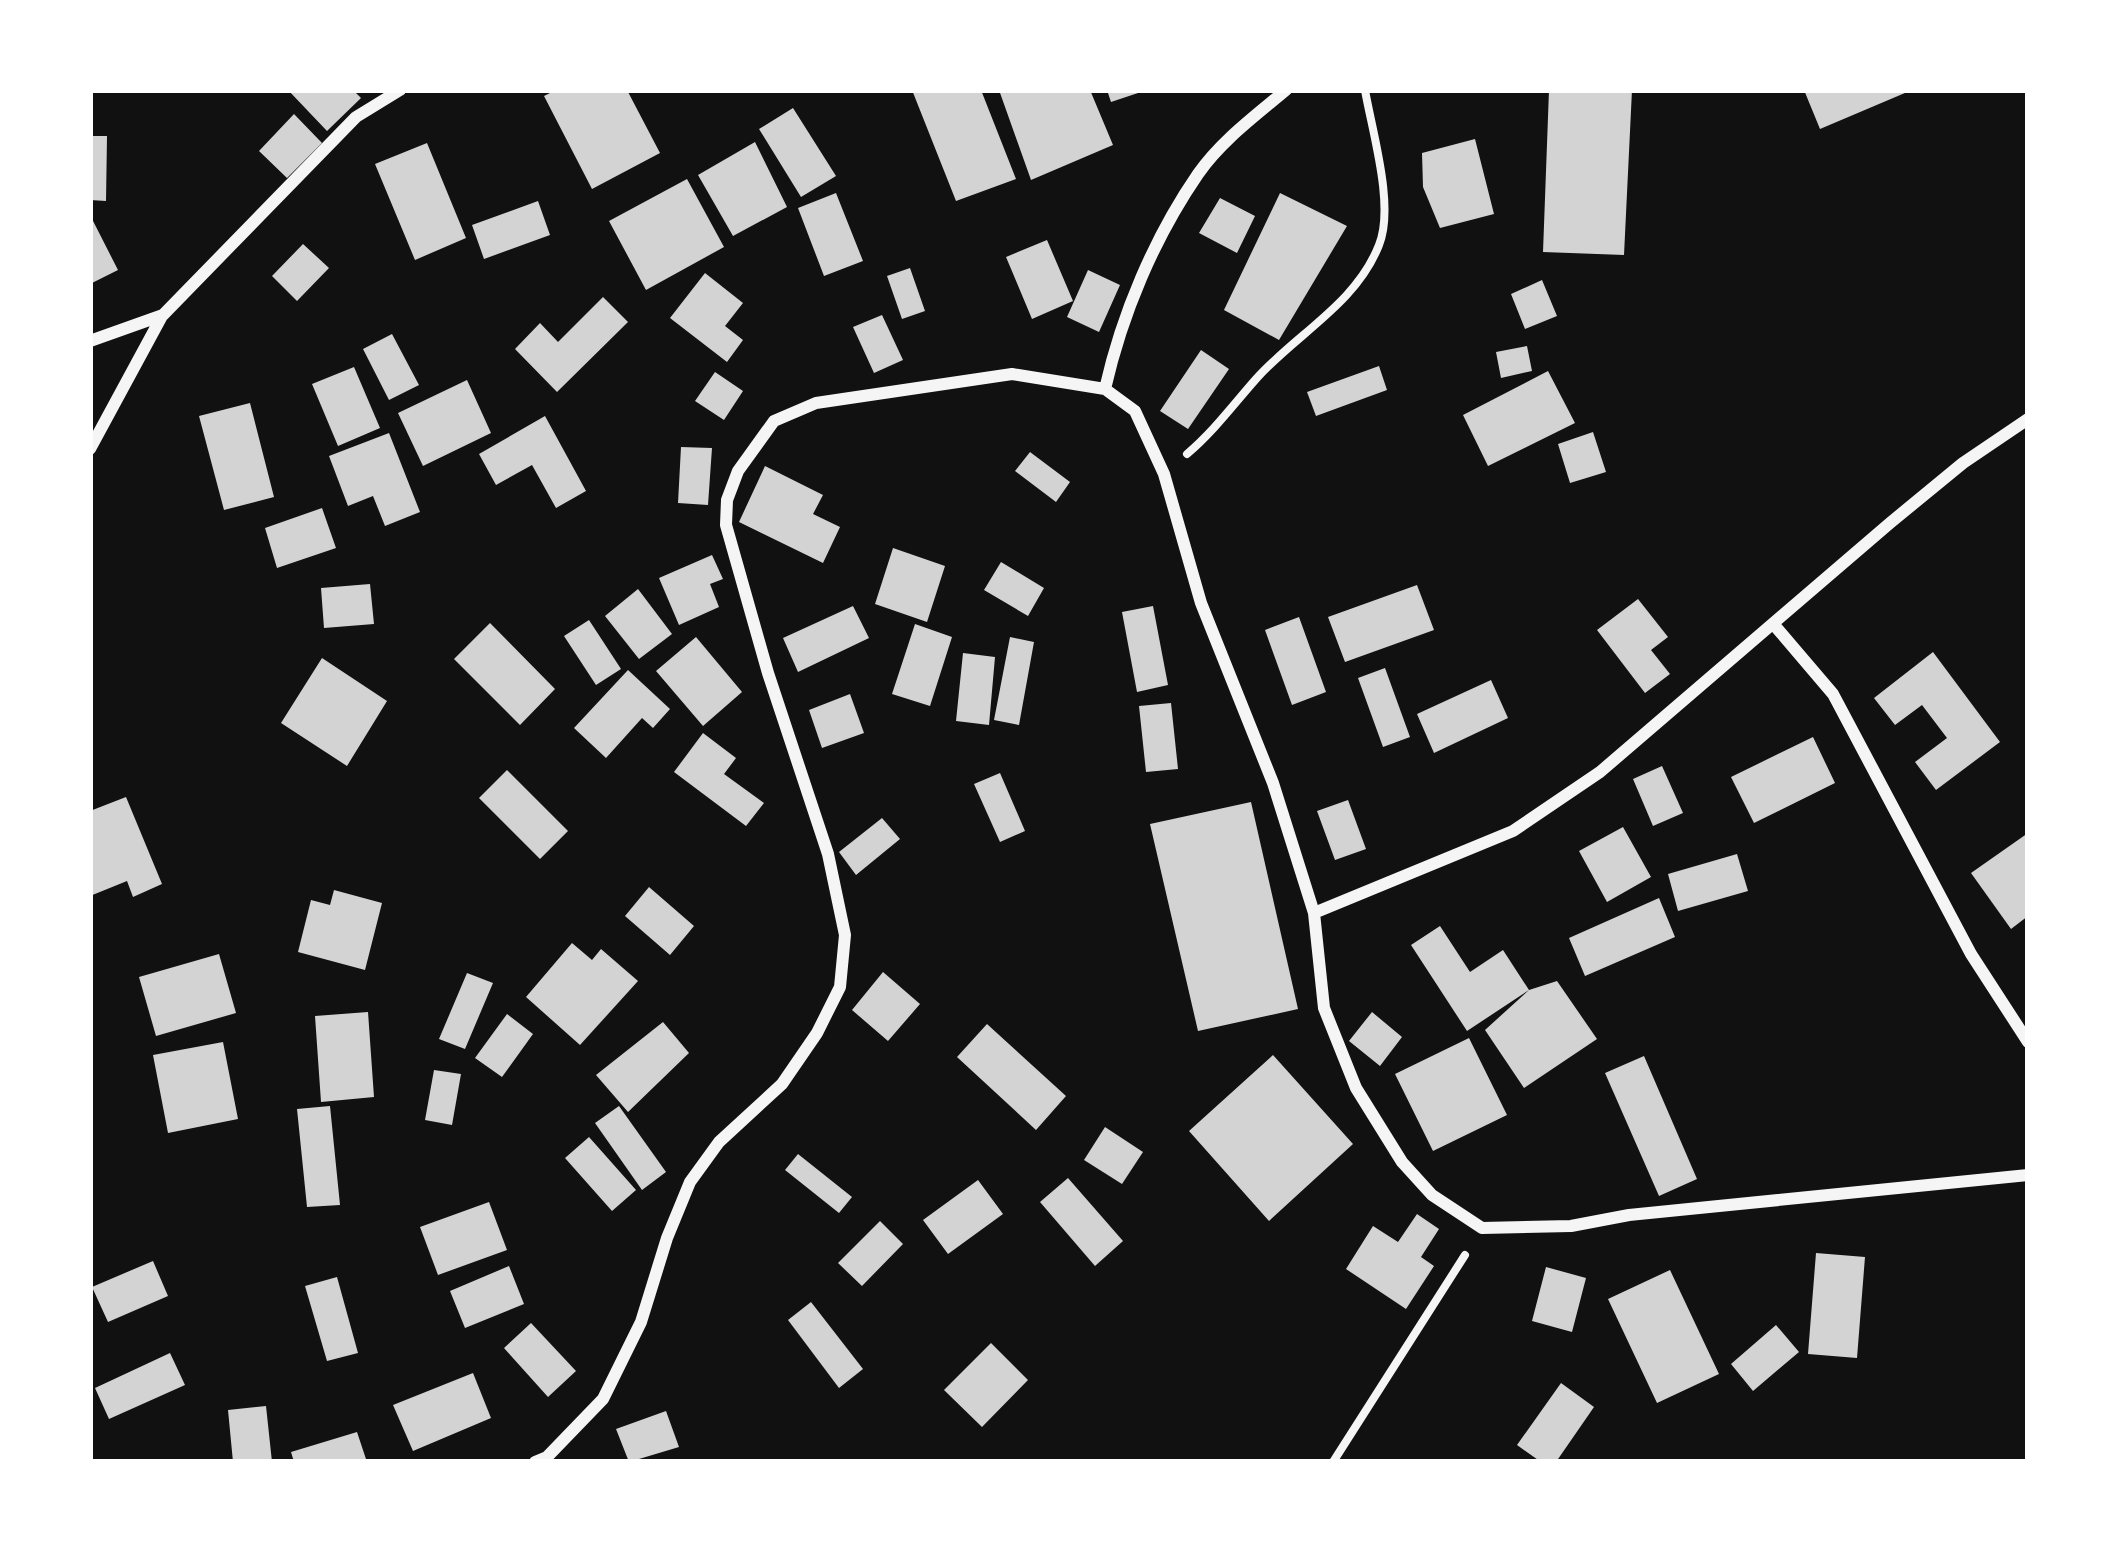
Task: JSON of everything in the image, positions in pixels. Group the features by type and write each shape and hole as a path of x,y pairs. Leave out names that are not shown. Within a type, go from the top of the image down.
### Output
{"street":[{"path":"90,449 163,315 356,117 400,90"},
{"path":"1105,389 1129,306 1199,173 1232,135 1286,90"},
{"path":"90,341 163,315"},
{"path":"535,1462 547,1457 603,1400 641,1322 690,1182 719,1142 782,1084 817,1033 840,987 845,934 828,854 768,673 726,525 738,471 774,421 816,403 1012,374 1105,389 1135,411 1164,474 1201,603 1273,783 1314,913 1324,1008 1356,1088 1402,1162 1432,1195 1482,1228 1571,1226 1628,1215 2028,1175"},
{"path":"1314,913 1514,831 1600,772 1964,463 2028,419"},
{"path":"1775,626 1833,694 1971,954 2028,1042"}],"path":[{"path":"1164,474 1218,427 1257,377 1351,292 1381,242 1384,195 1365,90"},
{"path":"1334,1462 1482,1228"}],"building":[{"path":"288,90 353,90 361,98 327,131"},
{"path":"556,90 627,90 660,153 592,189 544,96"},
{"path":"912,90 981,90 1016,179 956,201"},
{"path":"999,90 1090,90 1113,145 1031,180"},
{"path":"1107,90 1144,90 1144,91 1111,102"},
{"path":"1549,90 1632,90 1624,255 1543,252"},
{"path":"1804,90 1912,90 1820,129"},
{"path":"793,108 836,176 801,197 759,129"},
{"path":"294,114 322,143 287,178 259,151"},
{"path":"90,136 107,136 106,201 90,200"},
{"path":"1475,139 1494,214 1440,228 1423,187 1422,153"},
{"path":"755,142 787,207 733,236 698,175"},
{"path":"427,143 466,238 415,260 375,164"},
{"path":"687,179 724,247 646,290 609,221"},
{"path":"836,193 863,261 824,276 798,208"},
{"path":"1280,193 1347,226 1279,340 1224,310"},
{"path":"1220,198 1255,216 1237,253 1199,233"},
{"path":"538,201 550,235 484,259 472,225"},
{"path":"90,215 118,270 90,284"},
{"path":"1047,240 1073,301 1032,319 1006,257"},
{"path":"303,244 329,268 297,301 272,276"},
{"path":"910,268 925,311 902,319 887,276"},
{"path":"1088,270 1120,285 1099,332 1067,317"},
{"path":"705,273 743,303 725,326 743,340 727,362 670,318"},
{"path":"1542,280 1557,316 1525,329 1511,294"},
{"path":"603,297 628,322 557,392 515,349 540,323 558,342"},
{"path":"882,315 903,360 874,373 853,327"},
{"path":"392,334 419,385 389,400 363,349"},
{"path":"1527,346 1532,371 1501,378 1496,352"},
{"path":"1201,350 1229,369 1188,429 1160,411"},
{"path":"1379,366 1387,390 1316,416 1307,392"},
{"path":"354,367 380,428 338,446 312,384"},
{"path":"1548,371 1575,423 1488,466 1463,415"},
{"path":"715,372 743,391 724,420 695,401"},
{"path":"467,380 491,433 423,466 398,413"},
{"path":"250,403 274,497 224,510 199,416"},
{"path":"545,416 586,491 556,508 532,465 496,485 479,454"},
{"path":"1593,432 1606,472 1570,483 1558,444"},
{"path":"389,433 420,512 385,526 373,496 348,506 329,456"},
{"path":"681,447 712,448 708,505 678,503"},
{"path":"1030,452 1070,482 1056,502 1015,471"},
{"path":"765,466 823,495 813,514 840,527 823,563 739,522"},
{"path":"322,508 336,548 277,568 265,528"},
{"path":"893,548 945,566 927,622 875,604"},
{"path":"712,555 723,579 710,584 719,607 679,625 659,578"},
{"path":"1001,562 1044,588 1028,616 984,590"},
{"path":"370,584 374,624 324,628 321,588"},
{"path":"1417,585 1434,630 1345,662 1328,617"},
{"path":"638,589 672,634 639,659 605,616"},
{"path":"1638,599 1668,637 1651,650 1670,674 1645,693 1597,630"},
{"path":"853,606 869,638 798,672 783,638"},
{"path":"1153,606 1168,685 1137,692 1122,612"},
{"path":"1299,617 1326,692 1292,705 1265,630"},
{"path":"589,620 621,669 596,685 564,636"},
{"path":"490,623 555,689 520,725 454,659"},
{"path":"915,624 952,637 930,706 892,694"},
{"path":"696,637 742,692 703,726 656,671"},
{"path":"1010,637 1034,642 1019,725 994,720"},
{"path":"1933,652 2000,742 1936,790 1915,762 1947,738 1922,705 1895,725 1874,698"},
{"path":"963,653 995,657 989,725 956,721"},
{"path":"322,658 387,701 347,766 281,723"},
{"path":"1385,668 1410,737 1383,747 1358,678"},
{"path":"628,670 670,709 653,728 642,718 606,758 574,728"},
{"path":"1491,680 1508,718 1434,753 1417,714"},
{"path":"850,694 864,733 822,748 809,710"},
{"path":"1171,703 1178,769 1146,772 1139,706"},
{"path":"703,733 736,758 724,774 764,803 746,826 674,772"},
{"path":"1813,737 1835,783 1754,823 1731,777"},
{"path":"1662,766 1683,813 1653,826 1633,779"},
{"path":"507,770 568,831 540,859 479,798"},
{"path":"1000,773 1025,831 1000,842 974,784"},
{"path":"126,797 162,884 133,897 127,881 90,896 90,811"},
{"path":"1348,800 1366,849 1335,860 1317,811"},
{"path":"1251,802 1298,1009 1198,1031 1150,824"},
{"path":"882,818 900,839 856,875 839,852"},
{"path":"1623,827 1651,877 1607,902 1579,851"},
{"path":"2028,833 2028,916 2011,929 1971,873"},
{"path":"1737,854 1748,891 1678,911 1668,874"},
{"path":"649,887 694,926 670,955 625,916"},
{"path":"334,890 382,903 365,970 298,952 311,900 330,905"},
{"path":"1659,898 1675,937 1585,976 1569,938"},
{"path":"1440,926 1470,972 1503,950 1529,990 1467,1031 1411,945"},
{"path":"572,943 592,960 601,949 638,981 580,1045 526,997"},
{"path":"219,954 236,1013 156,1036 139,977"},
{"path":"883,972 920,1004 888,1041 852,1010"},
{"path":"467,973 493,983 465,1049 439,1039"},
{"path":"1557,981 1597,1039 1524,1088 1485,1030 1529,990"},
{"path":"368,1012 374,1097 321,1102 315,1016"},
{"path":"1372,1012 1402,1037 1380,1066 1349,1041"},
{"path":"507,1014 533,1034 502,1077 475,1058"},
{"path":"663,1022 689,1053 628,1112 596,1075"},
{"path":"987,1024 1066,1096 1036,1130 957,1057"},
{"path":"1469,1038 1507,1115 1433,1151 1395,1074"},
{"path":"223,1042 238,1119 168,1133 153,1055"},
{"path":"1273,1055 1353,1144 1269,1221 1189,1131"},
{"path":"1644,1056 1697,1179 1659,1196 1605,1073"},
{"path":"434,1070 461,1074 452,1125 425,1120"},
{"path":"330,1106 340,1205 307,1207 297,1109"},
{"path":"619,1106 666,1172 642,1190 595,1123"},
{"path":"1105,1127 1143,1152 1122,1184 1084,1160"},
{"path":"589,1137 636,1190 612,1211 565,1158"},
{"path":"798,1154 852,1197 839,1213 785,1170"},
{"path":"1068,1178 1123,1241 1095,1266 1040,1202"},
{"path":"978,1180 1003,1214 948,1254 923,1220"},
{"path":"489,1202 507,1250 438,1275 420,1227"},
{"path":"1417,1214 1439,1229 1421,1257 1434,1266 1406,1309 1346,1269 1373,1226 1398,1242"},
{"path":"880,1221 903,1244 862,1286 838,1263"},
{"path":"1816,1253 1865,1257 1857,1358 1808,1354"},
{"path":"153,1261 168,1296 108,1322 92,1287"},
{"path":"509,1266 524,1304 465,1328 450,1291"},
{"path":"1546,1267 1586,1278 1572,1332 1532,1321"},
{"path":"1670,1270 1719,1374 1657,1403 1608,1299"},
{"path":"337,1277 358,1353 327,1361 305,1286"},
{"path":"811,1302 863,1369 839,1388 788,1320"},
{"path":"531,1323 576,1371 548,1397 504,1348"},
{"path":"1776,1325 1799,1352 1753,1391 1731,1364"},
{"path":"991,1343 1028,1380 982,1427 944,1390"},
{"path":"170,1353 185,1385 109,1419 95,1388"},
{"path":"473,1373 491,1418 413,1451 393,1405"},
{"path":"1561,1383 1594,1407 1556,1462 1541,1462 1517,1445"},
{"path":"266,1406 272,1462 233,1462 228,1410"},
{"path":"666,1411 679,1447 629,1462 616,1429"},
{"path":"357,1432 367,1462 294,1462 291,1452"}]}
